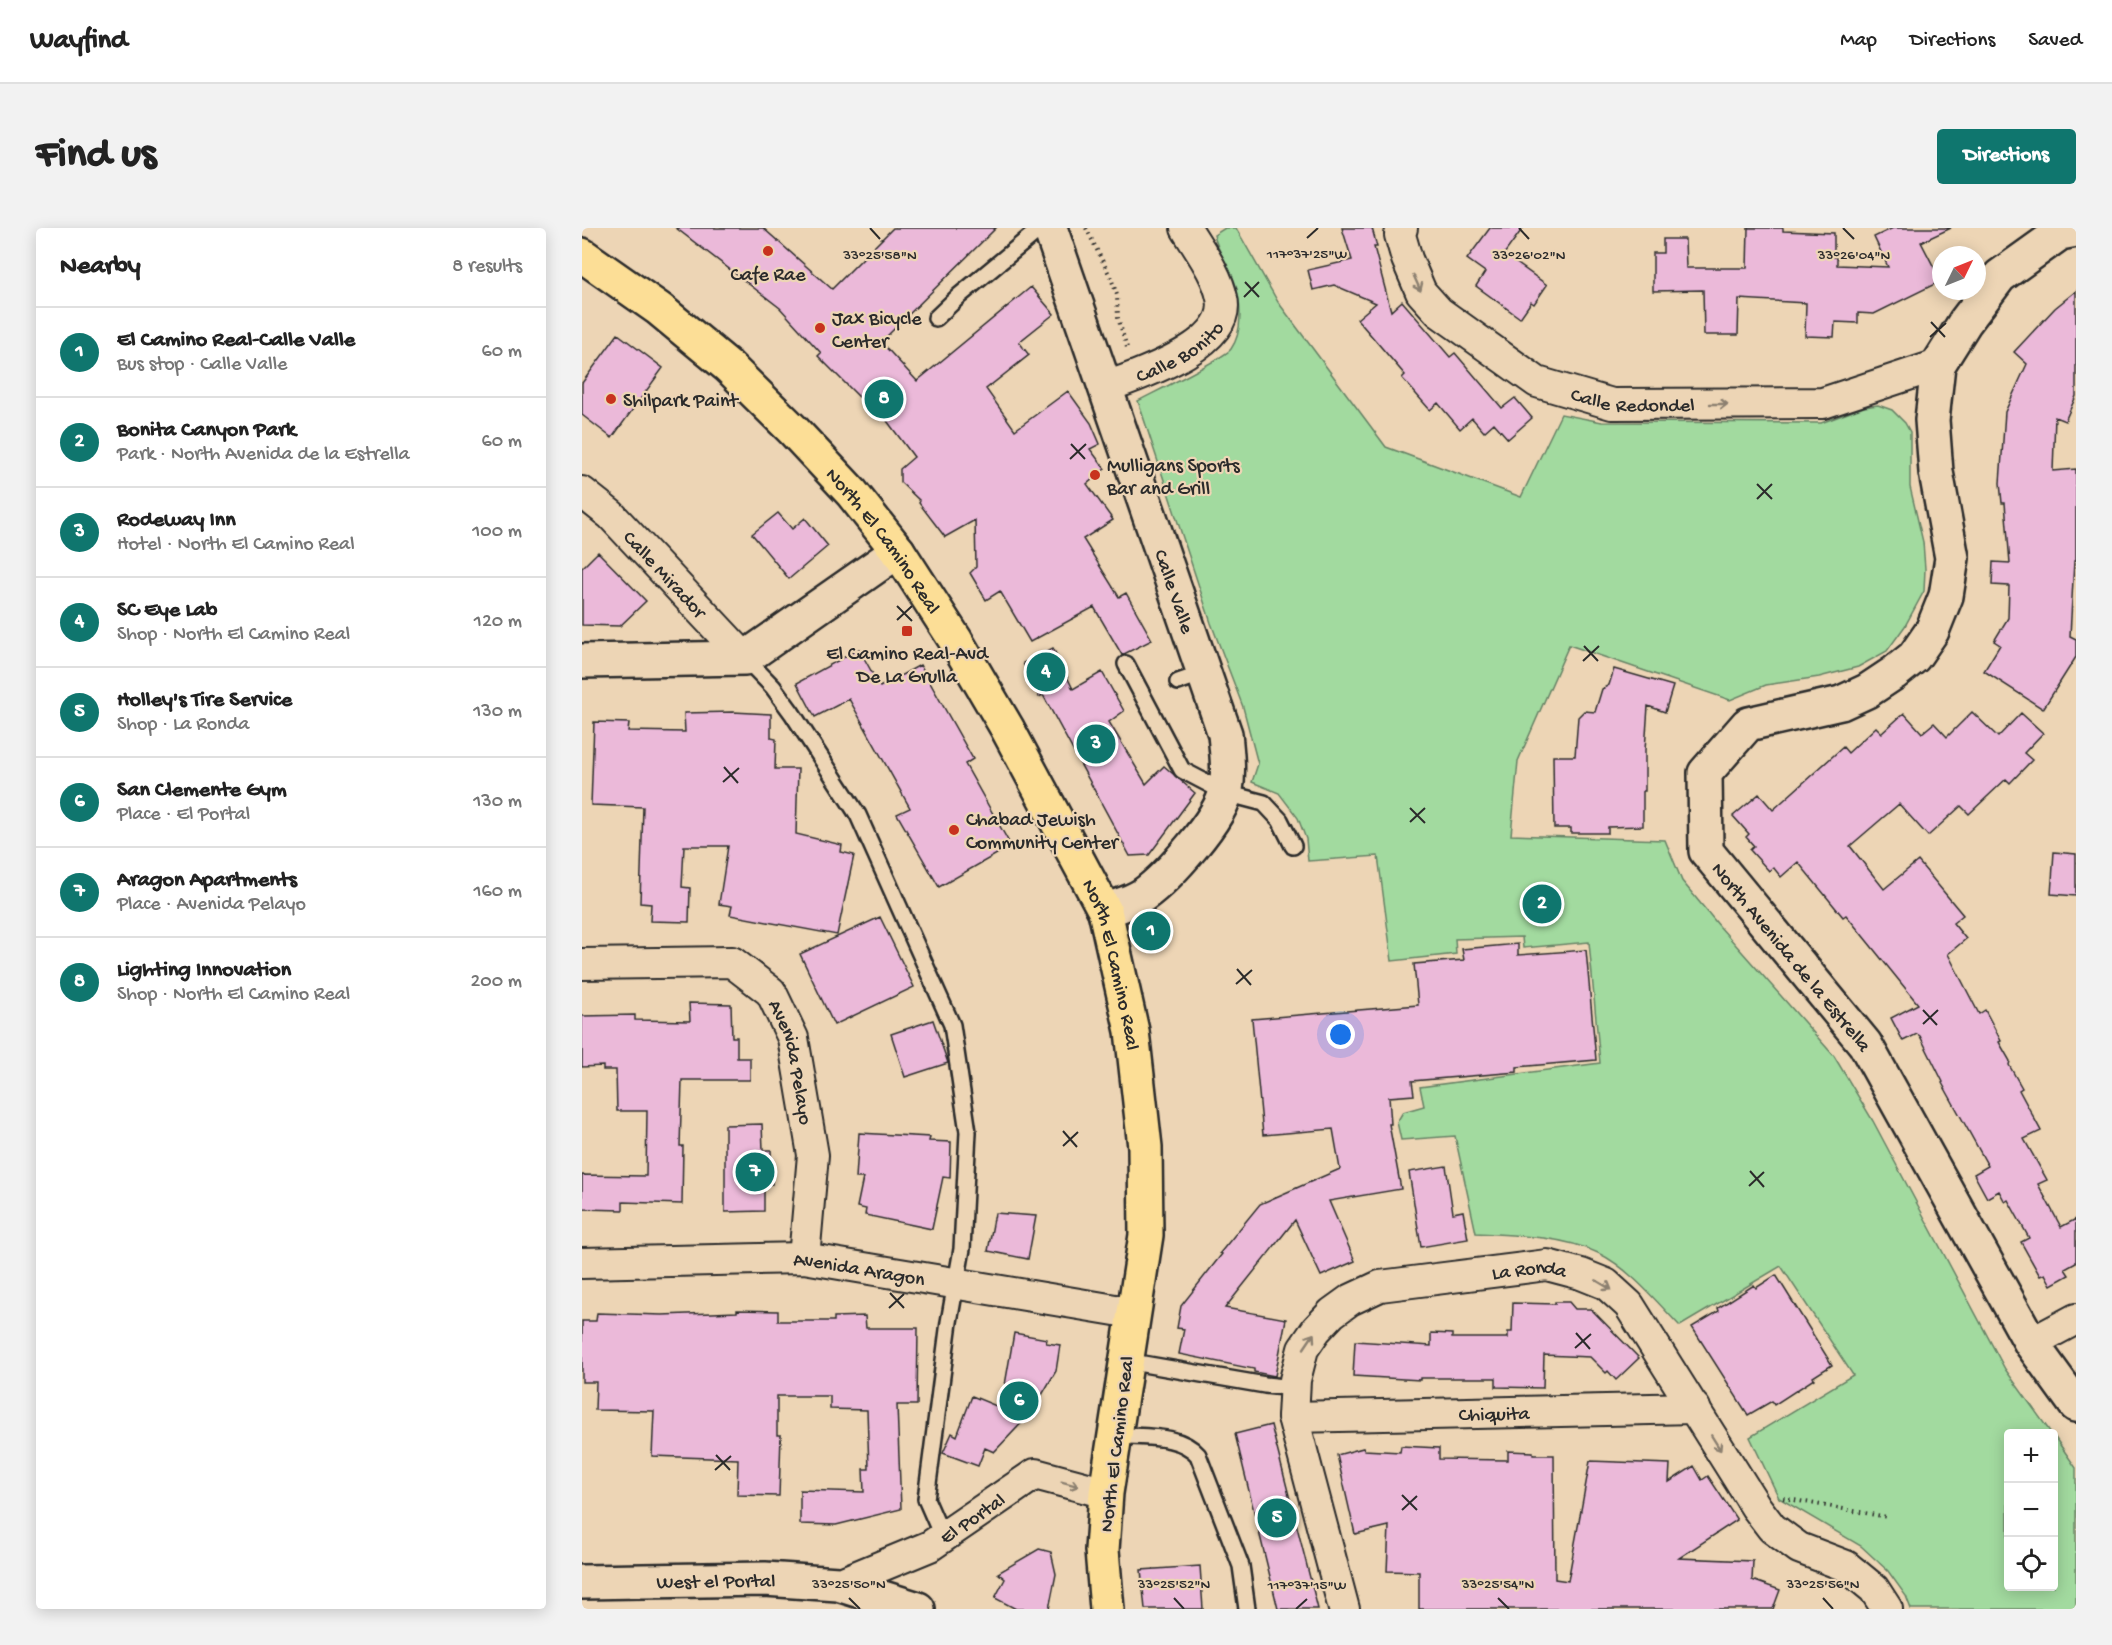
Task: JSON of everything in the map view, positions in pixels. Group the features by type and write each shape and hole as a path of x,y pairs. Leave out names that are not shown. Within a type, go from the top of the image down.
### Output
{"main road":[{"name":"North El Camino Real","path":"582,255 659,309 728,366 852,493 897,551 956,641 1007,728 1105,911 1132,1031 1145,1147 1146,1235 1106,1493 1102,1550 1107,1609"}],"street":[{"name":"Calle Valle","path":"1050,228 1120,382 1191,678 1225,734 1228,758 1226,793 1206,830 1181,859 1142,896 1105,911"},
{"name":"Calle Bonito","path":"1120,382 1155,367 1207,339 1221,316 1223,301 1218,283 1186,228"},
{"name":"Calle Redondel","path":"1402,228 1400,235 1407,260 1421,292 1439,312 1537,382 1612,404 1822,403 1938,365"},
{"name":"North Avenida de la Estrella","path":"2076,230 2060,233 2000,276 1965,322 1938,365 1932,420 1935,462 1953,558 1946,596 1932,631 1914,657 1867,691 1841,703 1748,724 1705,773 1706,851 1865,1044 2031,1343 2076,1405"},
{"name":"Calle Mirador","path":"582,492 610,515 745,658"},
{"path":"582,661 745,658 897,551"},
{"name":"Avenida Pelayo","path":"582,964 732,962 771,992 793,1038 813,1155 804,1258"},
{"name":"Avenida Aragon","path":"582,1263 804,1258 1133,1313"},
{"name":"La Ronda","path":"1344,1609 1294,1402 1303,1349 1332,1313 1350,1300 1380,1286 1547,1265 1581,1274 1606,1284 1629,1305 1756,1507 1772,1528 1799,1548 1846,1566 1874,1589 1887,1609"},
{"path":"2031,1343 2076,1318"},
{"name":"Chiquita","path":"1294,1402 1695,1408"},
{"name":"El Portal","path":"838,1584 930,1546 1035,1474 1106,1493"},
{"name":"West el Portal","path":"582,1582 765,1579 838,1584 918,1609"}],"lane":[{"path":"936,318 1041,228"},
{"path":"745,658 786,704 858,815 951,1024 968,1132 962,1249 949,1322 926,1499 943,1538"},
{"path":"1126,664 1182,770 1226,793 1264,803 1280,820 1293,846"},
{"path":"1126,1361 1265,1385 1294,1402"},
{"path":"1115,1435 1180,1441 1190,1446 1198,1455 1241,1566 1247,1609"}],"path":[{"path":"1086,228 1117,295 1120,382"},
{"path":"1756,1507 1773,1496 1887,1517"}],"green space":[{"path":"1225,228 1236,228 1278,302 1386,447 1521,497 1561,414 1602,422 1821,423 1864,407 1878,405 1892,410 1905,423 1910,432 1910,487 1923,542 1924,591 1905,626 1887,651 1858,667 1819,677 1766,685 1730,700 1569,645 1518,761 1511,835 1665,840 1682,881 1834,1056 1873,1121 2005,1369 2048,1429 2004,1429 2004,1591 2058,1591 2058,1442 2076,1468 2076,1609 1911,1609 1906,1596 1888,1571 1861,1546 1779,1498 1750,1437 1853,1375 1781,1266 1680,1326 1631,1276 1598,1253 1554,1240 1476,1233 1455,1136 1401,1140 1397,1122 1403,1112 1424,1106 1420,1087 1600,1063 1589,942 1523,948 1522,937 1455,939 1456,954 1392,961 1378,856 1308,861 1306,839 1298,818 1279,793 1252,782 1258,764 1243,707 1211,623 1138,401 1216,360 1231,349 1235,342 1240,318 1238,293 1214,235"}],"building":[{"path":"676,228 763,228 832,289 893,228 996,228 881,342 917,381 1031,287 1054,314 1019,342 1029,355 986,389 1015,430 1068,391 1091,423 1100,444 1090,449 1105,469 1087,484 1113,520 1083,539 1119,597 1126,593 1152,640 1122,655 1094,607 1030,642 1000,591 986,600 970,573 976,567 975,520 945,537 919,503 920,501 900,482 900,469 914,457 867,394 861,399 818,356 821,353 780,308"},
{"path":"1342,228 1372,228 1377,247 1374,247 1391,311 1402,301 1450,357 1455,353 1502,408 1515,398 1532,418 1508,439 1494,423 1484,432 1472,418 1460,429 1438,403 1430,410 1402,378 1405,375 1357,319 1376,303 1334,285 1313,290 1308,270 1352,260"},
{"path":"1490,228 1523,228 1504,254 1547,285 1534,304 1531,302 1520,318 1476,286 1485,272 1467,259"},
{"path":"1748,228 1783,228 1783,231 1834,233 1834,257 1837,256 1837,265 1888,267 1874,237 1893,228 1951,228 1921,242 1932,263 1932,285 1874,314 1858,313 1858,323 1835,322 1834,337 1805,336 1806,303 1739,299 1738,335 1704,335 1703,290 1653,291 1653,253 1663,253 1663,239 1685,239 1686,268 1747,268"},
{"path":"2076,291 2076,396 2065,421 2055,417 2053,471 2076,469 2076,561 2074,561 2070,636 2076,639 2076,657 2043,709 1984,671 2000,645 1994,641 2008,618 2009,586 1992,585 1993,562 2010,563 2005,503 2002,503 2000,483 2005,412 2027,364 2014,352 2055,308"},
{"name":"Shilpark Paint","path":"618,334 663,368 612,438 582,415 582,383"},
{"path":"778,513 792,529 805,518 828,546 789,579 752,534"},
{"path":"598,552 646,601 620,626 582,625 582,568"},
{"path":"1053,648 1073,689 1102,672 1124,711 1109,722 1146,784 1164,766 1195,793 1149,855 1130,856 1043,695 1039,697 1023,663"},
{"path":"859,649 880,687 920,665 973,759 965,764 1011,846 939,887 897,814 910,808 849,699 815,717 797,683"},
{"path":"1614,669 1673,686 1665,712 1648,706 1643,826 1608,827 1608,833 1571,833 1571,828 1554,828 1553,756 1575,756 1578,717 1584,711 1595,712 1602,689 1609,685"},
{"path":"1972,712 1998,737 2021,713 2043,733 2024,753 2032,760 2010,783 2006,779 1969,814 1961,806 1928,836 1899,804 1850,846 1884,889 1918,861 1963,915 1953,923 1966,939 1948,954 1979,1014 1985,1010 2010,1061 2009,1065 2022,1088 2019,1090 2041,1131 2024,1139 2047,1180 2038,1184 2061,1227 2076,1219 2076,1263 2065,1269 2069,1275 2051,1285 2045,1274 2040,1276 2021,1242 2029,1238 2008,1200 2005,1202 1999,1191 1987,1198 1974,1174 1988,1166 1942,1083 1920,1036 1917,1034 1903,1041 1891,1018 1918,1004 1846,915 1843,917 1798,862 1781,877 1773,867 1769,871 1750,850 1754,846 1746,837 1749,834 1733,816 1759,794 1773,810 1843,747 1848,753 1876,727 1882,733 1904,713 1922,733 1934,723 1947,737"},
{"path":"684,713 771,714 771,738 776,739 775,769 798,769 796,834 842,845 841,852 854,855 837,935 730,915 732,906 719,904 728,846 684,846 682,887 690,888 689,922 650,921 651,904 640,903 643,807 591,805 594,722 629,723 628,731 685,732"},
{"path":"2054,852 2076,854 2076,896 2051,894"},
{"path":"880,917 914,987 834,1025 800,954"},
{"path":"1518,944 1518,955 1586,950 1596,1060 1517,1067 1517,1072 1412,1081 1414,1095 1389,1097 1391,1124 1389,1124 1401,1189 1329,1201 1355,1261 1321,1276 1295,1220 1225,1308 1286,1319 1275,1376 1254,1372 1254,1369 1179,1354 1184,1329 1177,1328 1181,1306 1260,1204 1340,1169 1333,1129 1263,1135 1252,1019 1418,1005 1414,964 1464,960 1462,949"},
{"path":"689,1003 731,1004 732,1037 737,1037 737,1058 750,1058 750,1080 682,1080 680,1146 683,1146 682,1204 623,1202 623,1210 582,1209 582,1175 646,1176 647,1111 617,1111 616,1070 603,1070 603,1066 582,1067 582,1016 635,1015 635,1020 690,1021"},
{"path":"933,1020 948,1063 905,1077 891,1034"},
{"path":"762,1124 763,1150 771,1150 772,1184 764,1184 764,1211 725,1212 725,1125"},
{"path":"859,1133 930,1137 929,1141 951,1142 950,1178 943,1177 932,1229 865,1215 866,1209 857,1207 863,1178 856,1178"},
{"path":"1446,1166 1453,1213 1463,1211 1468,1239 1421,1247 1409,1172"},
{"path":"995,1213 1036,1216 1028,1259 988,1251"},
{"path":"1776,1275 1832,1365 1774,1405 1772,1401 1748,1415 1692,1327 1719,1311 1718,1308 1754,1285 1756,1288"},
{"path":"1555,1302 1569,1302 1575,1309 1591,1309 1639,1358 1616,1380 1590,1357 1544,1355 1543,1388 1496,1387 1496,1378 1420,1378 1420,1380 1353,1376 1355,1341 1431,1346 1431,1333 1452,1334 1452,1338 1508,1338 1508,1332 1512,1332 1513,1303 1555,1304"},
{"path":"737,1310 778,1311 778,1321 834,1321 834,1317 865,1316 866,1328 918,1328 917,1405 897,1405 901,1509 836,1525 800,1524 800,1490 864,1492 863,1469 869,1469 867,1410 830,1409 830,1396 777,1396 777,1435 781,1435 779,1496 737,1495 738,1459 652,1456 654,1411 595,1410 596,1382 582,1382 582,1321 596,1321 597,1313 662,1315 737,1312"},
{"path":"1014,1333 1047,1339 1046,1343 1060,1345 1056,1371 1032,1412 994,1452 985,1448 978,1466 943,1453 952,1433 957,1436 972,1396 1001,1408"},
{"path":"1271,1425 1318,1609 1278,1609 1235,1434"},
{"path":"1401,1446 1439,1448 1439,1459 1508,1460 1508,1451 1533,1452 1533,1455 1554,1455 1555,1579 1568,1581 1590,1461 1670,1464 1669,1482 1694,1466 1702,1480 1708,1476 1737,1520 1679,1558 1753,1561 1752,1580 1780,1590 1773,1609 1419,1609 1419,1572 1387,1571 1389,1526 1355,1534 1337,1455 1363,1448 1364,1450 1400,1452"},
{"path":"1039,1549 1051,1552 1056,1574 1049,1609 1016,1609 995,1598 1005,1579 998,1573"},
{"path":"1200,1566 1203,1609 1145,1609 1141,1570"}],"place":[{"name":"Cafe Rae","path":"768,251"},
{"name":"Jax Bicycle Center","path":"820,328"},
{"name":"Shilpark Paint","path":"611,399"},
{"name":"Lighting Innovation","path":"884,399"},
{"name":"Mulligans Sports Bar and Grill","path":"1095,475"},
{"name":"El Camino Real-Avd De La Grulla","path":"907,631"},
{"name":"SC Eye Lab","path":"1046,672"},
{"name":"Rodeway Inn","path":"1096,744"},
{"name":"Chabad Jewish Community Center","path":"954,830"},
{"name":"Bonita Canyon Park","path":"1542,904"},
{"name":"El Camino Real-Calle Valle","path":"1151,931"},
{"name":"Aragon Apartments","path":"755,1172"},
{"name":"San Clemente Gym","path":"1019,1401"},
{"name":"Holley's Tire Service","path":"1277,1518"}]}
